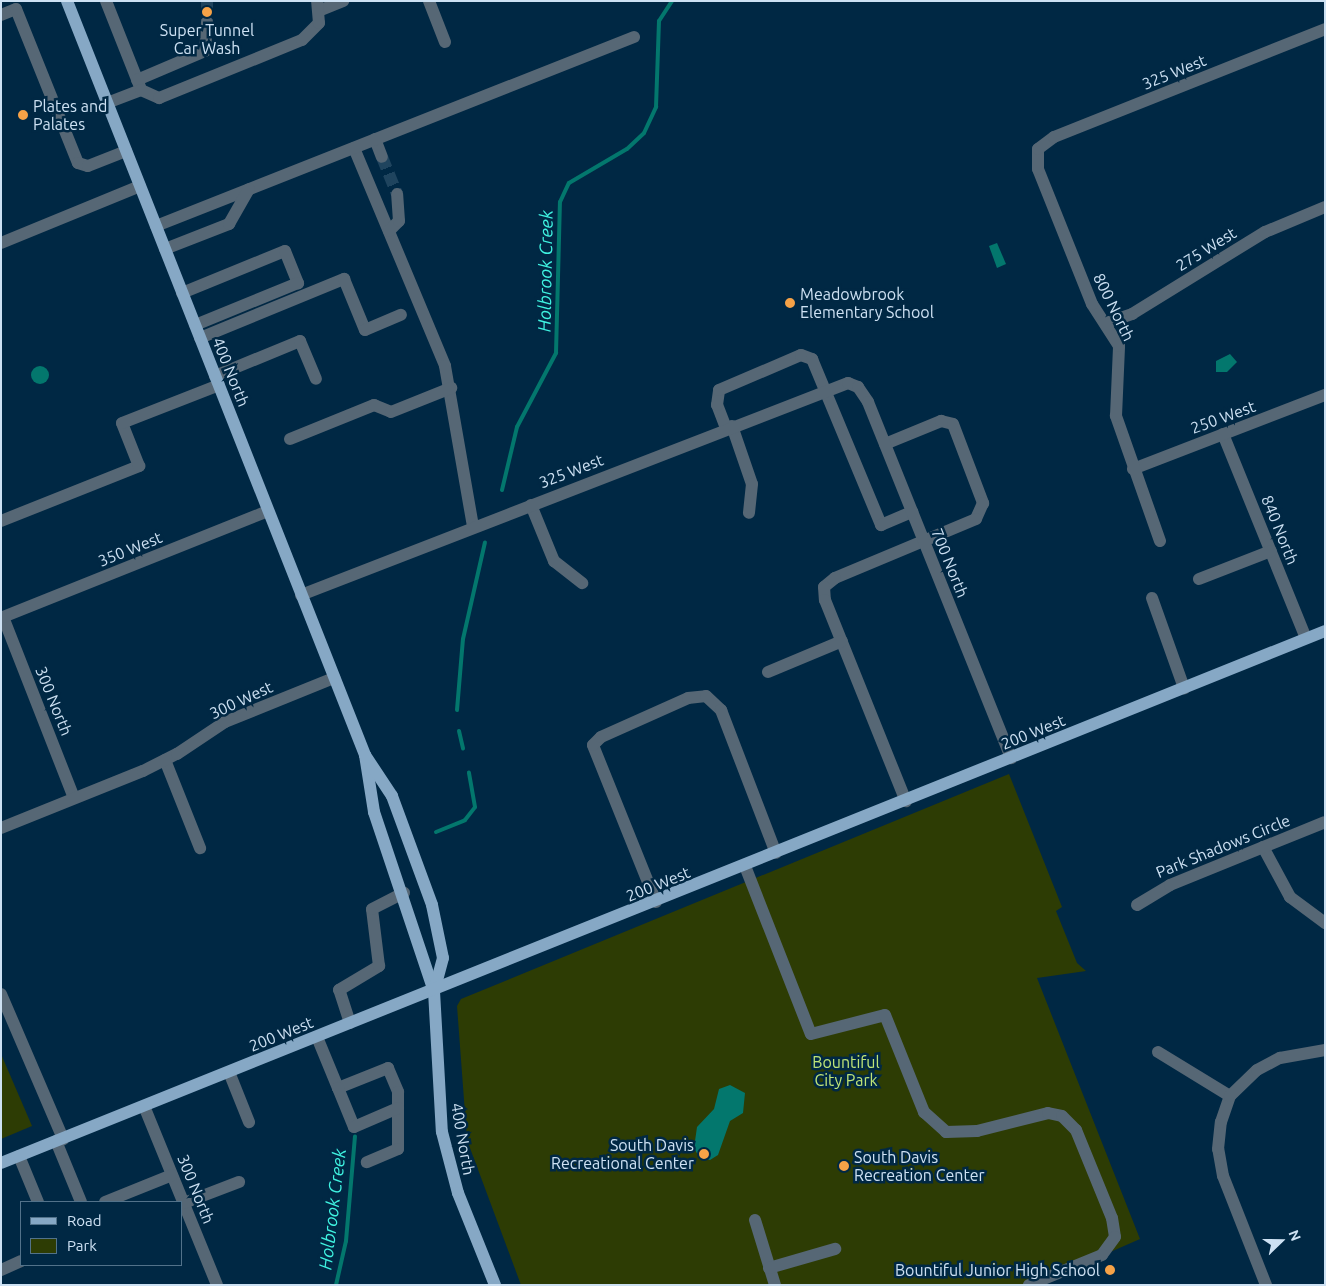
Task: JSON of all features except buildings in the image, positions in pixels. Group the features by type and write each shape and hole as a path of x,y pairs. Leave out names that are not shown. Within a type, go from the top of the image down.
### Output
{"main road":[{"name":"400 North","path":"67,1 365,756 374,812 404,893 434,991 445,1149 495,1285"},
{"name":"200 West","path":"1,1163 656,902 1325,631"},
{"name":"400 North","path":"365,756 387,785 432,905 443,962 434,991"}],"street":[{"path":"106,1 139,85 160,98 302,40 317,28 319,6 343,1"},
{"path":"429,1 446,42"},
{"path":"1,14 16,9 78,162 88,166 126,151"},
{"path":"107,103 205,51 207,22"},
{"name":"325 West","path":"1038,149 1054,137 1325,29"},
{"path":"156,226 634,36"},
{"path":"375,139 382,157"},
{"path":"354,148 451,388 473,527"},
{"name":"800 North","path":"1038,149 1038,169 1092,304 1106,323 1119,346 1115,407 1133,469 1160,541"},
{"path":"1,244 140,186"},
{"path":"165,249 229,224 249,189"},
{"path":"389,231 399,221 397,194"},
{"name":"275 West","path":"1106,323 1132,314 1265,232 1323,211"},
{"path":"182,293 285,251 298,283 195,325"},
{"path":"200,338 344,279 365,330 401,315"},
{"path":"1,521 139,466 122,423 300,341 316,380"},
{"path":"749,514 752,484 729,427 717,405 719,390 802,355 812,358 881,525 912,512"},
{"name":"325 West","path":"302,594 826,389 853,385"},
{"name":"700 North","path":"853,385 865,396 1011,758"},
{"path":"290,439 374,405 391,412 451,388"},
{"name":"250 West","path":"1133,469 1325,395"},
{"path":"885,444 941,421 953,424 983,503 976,519 834,578 824,587 842,641 906,801"},
{"name":"840 North","path":"1223,434 1306,638"},
{"path":"530,505 554,561 582,584"},
{"name":"350 West","path":"3,617 268,511"},
{"path":"1199,579 1270,551"},
{"path":"1152,598 1184,688"},
{"name":"300 North","path":"3,617 74,798"},
{"path":"768,672 842,641"},
{"name":"300 West","path":"1,828 165,760 225,722 334,678"},
{"path":"656,902 593,745 602,737 682,700 706,696 721,710 776,853"},
{"path":"165,760 200,848"},
{"name":"Park Shadows Circle","path":"1138,904 1156,891 1325,822"},
{"path":"1262,847 1290,897 1325,923"},
{"path":"745,866 811,1034 885,1015 924,1112 946,1132 978,1131 1048,1113 1062,1116 1076,1130 1112,1218 1114,1237 1102,1255 1029,1285"},
{"path":"350,1023 340,990 379,966 372,909 404,893"},
{"path":"1,994 60,1140 81,1201"},
{"path":"317,1037 354,1127 398,1108"},
{"path":"1266,1285 1220,1162 1218,1135 1230,1096 1268,1063 1325,1050"},
{"path":"1158,1052 1230,1096"},
{"path":"338,1088 388,1068 398,1092 398,1149 367,1162"},
{"path":"229,1072 249,1122"},
{"name":"300 North","path":"144,1106 217,1285"},
{"path":"19,1156 38,1201"},
{"path":"107,1201 172,1175"},
{"path":"184,1203 239,1182"},
{"path":"755,1220 775,1285"},
{"path":"769,1268 835,1249"},
{"path":"1,1270 20,1261"}],"green space":[{"name":"Bountiful City Park","path":"1009,774 1062,907 1056,911 1077,963 1086,971 1037,978 1140,1239 1035,1285 521,1285 467,1140 457,1006 461,999"},
{"path":"1,1054 32,1126 1,1139"}],"shaded area":[{"path":"997,243 1006,264 997,268 989,246"},
{"path":"1230,354 1237,362 1227,372 1216,372 1216,361"},
{"path":"40,366 46,369 49,375 46,381 40,384 34,381 31,375 34,369"},
{"path":"730,1085 745,1093 743,1113 730,1121 718,1155 710,1160 699,1157 694,1148 697,1127 714,1109 719,1089"}],"waterway":[{"name":"Holbrook Creek","path":"502,490 517,427 556,353 560,202 569,183 627,149 644,133 656,107 659,21 672,1"},
{"name":"Holbrook Creek","path":"457,710 463,639 485,542"},
{"path":"459,731 463,749"},
{"path":"436,832 465,820 475,807 469,773"},
{"name":"Holbrook Creek","path":"336,1285 346,1241 355,1136"}],"tunnel":[{"path":"207,1 207,22"},
{"path":"382,157 397,194"}],"place":[{"name":"Super Tunnel Car Wash","path":"207,12"},
{"name":"Plates and Palates","path":"23,115"},
{"name":"Meadowbrook Elementary School","path":"790,303"},
{"name":"South Davis Recreational Center","path":"704,1154"},
{"name":"South Davis Recreation Center","path":"844,1166"},
{"name":"Bountiful Junior High School","path":"1110,1270"}]}
